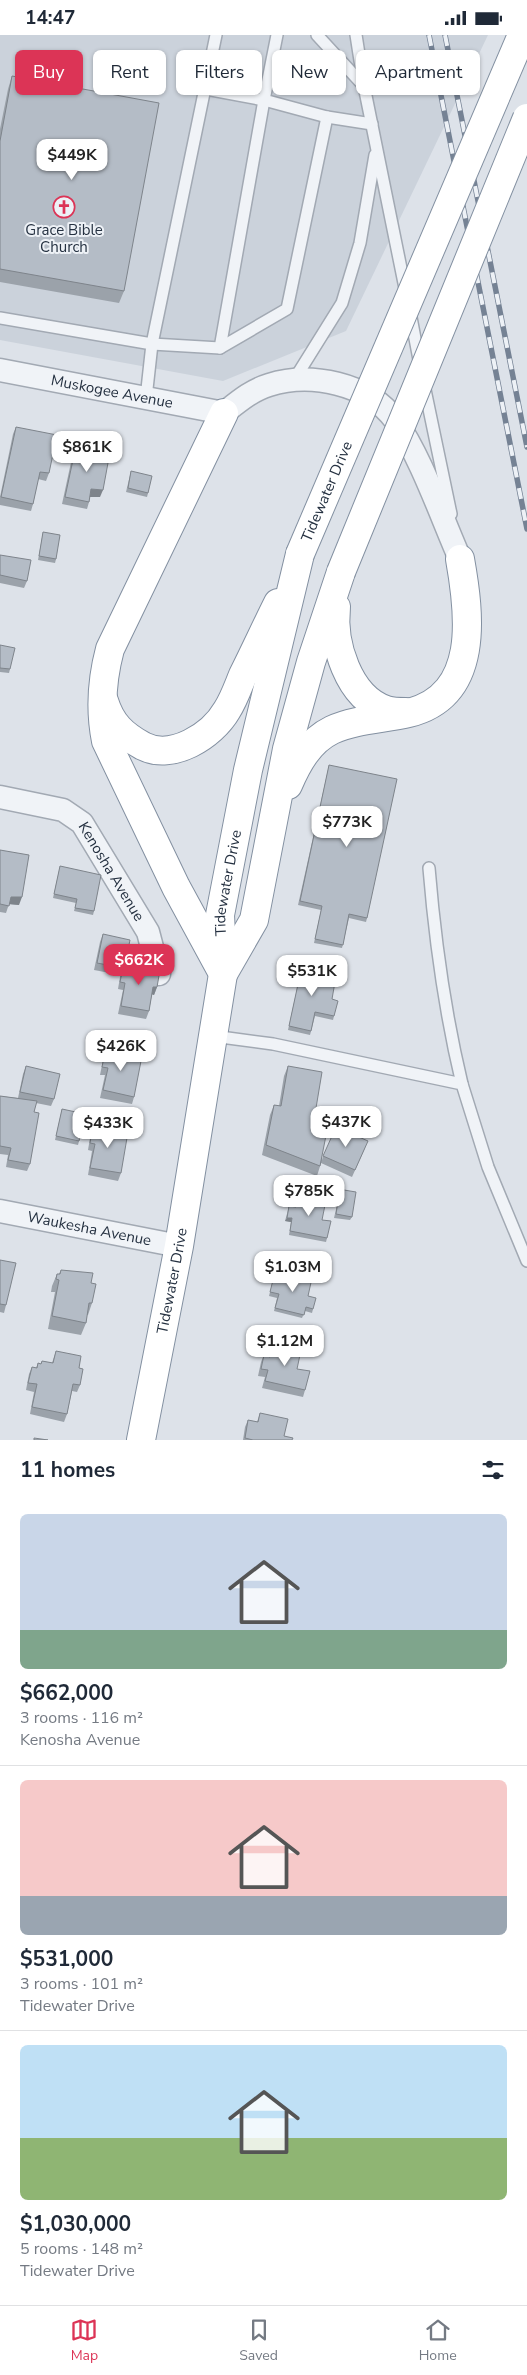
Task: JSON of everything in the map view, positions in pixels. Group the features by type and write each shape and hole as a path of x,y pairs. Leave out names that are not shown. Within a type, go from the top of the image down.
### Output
{"highway":[{"name":"Tidewater Drive","path":"141,1440 179,1246 224,973 220,915 248,770 300,554 522,35"},
{"name":"Tidewater Drive","path":"224,973 254,920 287,749 311,662 341,572 527,118"},
{"path":"224,413 110,649 104,673 102,721 106,741 176,887 224,973"},
{"path":"104,700 109,716 115,726 128,737 146,747 167,751 190,743 211,730 227,711 300,554"},
{"path":"272,821 298,762 314,743 331,730 351,724 410,713 433,704 449,691 464,658 468,624 467,595 460,559"},
{"path":"341,572 335,623 339,651 347,672 355,685 369,699 386,710 410,713"}],"street":[{"name":"Muskogee Avenue","path":"0,370 224,413"},
{"path":"224,413 252,393 268,385 294,380 321,381 350,389 369,397 393,418 409,443 460,559"},
{"name":"Kenosha Avenue","path":"0,797 63,810 82,823 148,932 159,974"},
{"name":"Waukesha Avenue","path":"0,1211 179,1246"}],"lane":[{"path":"213,50 216,35"},
{"path":"220,348 277,35"},
{"path":"317,35 356,77"},
{"path":"356,35 358,50"},
{"path":"146,398 152,344 205,95"},
{"path":"238,95 327,117 372,124"},
{"path":"366,95 460,559"},
{"path":"0,318 152,344 220,348 287,309 327,117"},
{"path":"294,380 342,303 360,243 376,148"},
{"path":"428,868 436,948 452,1043 462,1084 488,1167 527,1261"},
{"path":"213,1036 273,1044 462,1084"}],"shaded area":[{"path":"0,35 488,35 480,52 480,50 356,50 356,95 459,95 346,331 223,381 0,340"}],"building":[{"path":"12,76 15,77 15,95 83,95 83,89 93,91 93,95 115,95 159,103 124,291 0,269 0,141"},
{"path":"16,427 57,435 49,473 40,472 33,504 1,497"},
{"path":"76,446 110,452 103,490 91,489 89,502 65,497"},
{"path":"131,471 152,476 148,493 128,488"},
{"path":"43,532 60,535 56,559 39,556"},
{"path":"0,555 31,560 27,581 0,575"},
{"path":"0,645 15,648 10,669 0,668"},
{"path":"329,765 397,779 367,918 349,914 343,945 315,939 322,906 300,901"},
{"path":"0,850 29,855 22,897 11,897 9,906 0,904"},
{"path":"60,866 101,875 94,911 75,908 77,899 54,894"},
{"path":"103,934 130,940 126,959 120,958 118,967 97,963"},
{"path":"303,961 326,966 323,979 335,982 332,999 338,1001 334,1016 315,1012 311,1031 289,1026"},
{"path":"124,963 160,970 157,987 153,987 149,1011 121,1006 125,983 120,982"},
{"path":"106,1048 142,1056 134,1097 103,1090 108,1068 102,1067"},
{"path":"26,1066 60,1074 54,1099 20,1092"},
{"path":"288,1066 322,1072 315,1114 330,1115 320,1166 266,1145 274,1105 281,1106"},
{"path":"0,1096 37,1101 34,1112 39,1113 30,1164 8,1160 11,1148 0,1146"},
{"path":"62,1109 85,1114 79,1141 56,1136"},
{"path":"93,1125 128,1132 121,1173 90,1168 95,1144 90,1143"},
{"path":"336,1127 368,1141 355,1170 323,1156"},
{"path":"332,1188 356,1192 352,1217 336,1214 338,1201 329,1199"},
{"path":"298,1195 326,1200 322,1220 331,1221 327,1238 290,1231 292,1218 287,1218 289,1206 296,1207"},
{"path":"0,1260 16,1263 6,1305 0,1304"},
{"path":"61,1270 93,1273 91,1283 96,1284 92,1303 89,1303 86,1323 52,1316 59,1280 56,1279 57,1274 60,1274"},
{"path":"284,1271 312,1278 308,1296 316,1298 313,1309 306,1307 304,1315 275,1308 279,1294 270,1292 273,1280 281,1281"},
{"path":"273,1343 301,1350 297,1369 310,1371 305,1390 265,1381 268,1370 261,1369 264,1355 270,1357"},
{"path":"56,1351 81,1356 79,1368 83,1369 80,1385 73,1384 67,1414 32,1407 37,1384 28,1383 32,1367 37,1368 38,1363 41,1364 42,1361 53,1363"},
{"path":"260,1413 288,1419 284,1436 293,1438 292,1440 253,1440 245,1438 248,1420 258,1422"}],"railway":[{"path":"429,35 527,529"},
{"path":"445,35 527,447"}],"place":[{"name":"Grace Bible Church","path":"64,207"}]}
